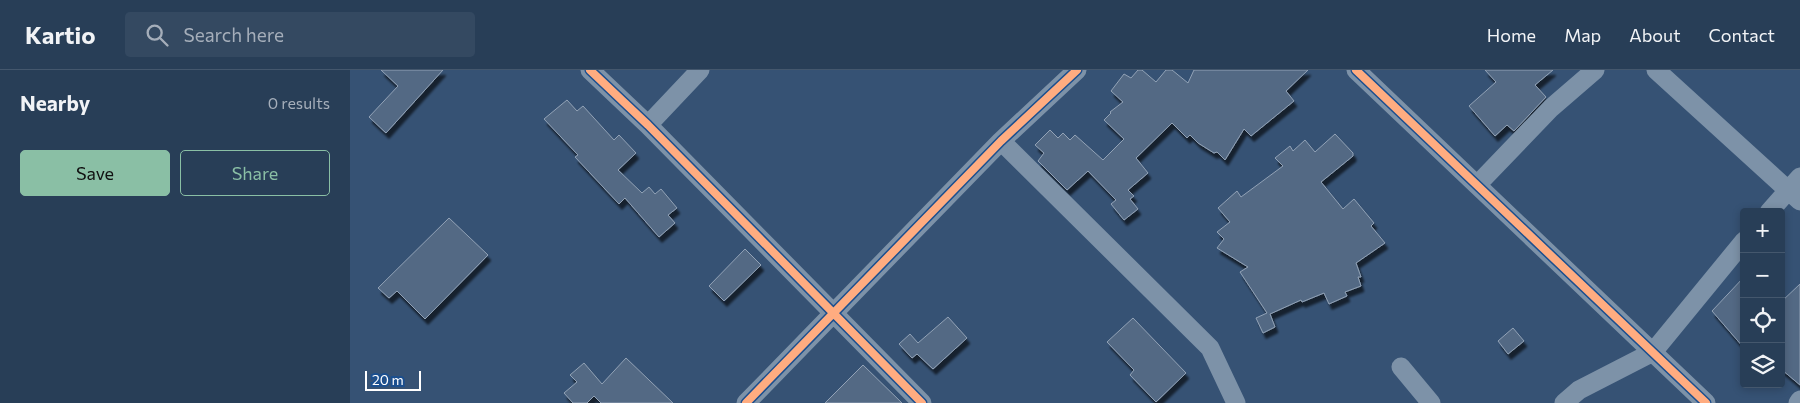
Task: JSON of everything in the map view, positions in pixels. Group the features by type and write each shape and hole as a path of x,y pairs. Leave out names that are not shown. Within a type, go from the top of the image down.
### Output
{"street":[{"path":"590,70 648,125 922,403"},
{"path":"648,125 700,70"},
{"path":"746,403 1001,141 1077,70"},
{"path":"1356,70 1706,403"},
{"path":"1477,185 1551,108 1595,70"},
{"path":"1656,70 1796,189 1773,208"},
{"path":"1001,141 1210,348 1236,403"},
{"path":"1564,403 1579,390 1653,352 1740,245"},
{"path":"1401,367 1431,403"}],"building":[{"path":"381,70 443,70 386,133 369,117 398,86"},
{"path":"1138,70 1142,70 1156,82 1166,70 1172,70 1188,83 1194,70 1308,70 1286,91 1294,101 1251,136 1244,129 1225,160 1217,152 1214,153 1198,143 1190,135 1187,138 1172,123 1136,158 1148,173 1128,190 1134,196 1130,199 1138,209 1124,220 1111,204 1116,200 1088,171 1067,190 1038,161 1044,153 1035,145 1050,130 1058,138 1063,133 1070,140 1075,135 1103,160 1124,139 1104,120 1110,112 1123,102 1111,91 1124,74 1131,78"},
{"path":"1485,70 1553,70 1535,85 1546,97 1514,131 1507,125 1495,136 1469,106 1496,82"},
{"path":"567,100 577,111 583,106 614,140 619,135 636,153 618,170 642,193 649,187 655,194 661,189 677,208 668,215 675,223 659,237 625,198 619,204 575,157 578,155 544,119"},
{"path":"1335,134 1353,153 1353,156 1321,182 1343,209 1354,199 1374,223 1371,226 1385,243 1356,263 1361,277 1358,277 1361,286 1345,292 1347,296 1329,304 1324,293 1302,302 1301,300 1270,314 1275,327 1263,333 1256,318 1267,313 1240,272 1248,267 1217,248 1224,239 1217,232 1230,222 1218,208 1237,191 1241,197 1283,166 1275,158 1290,146 1293,151 1305,140 1315,152"},
{"path":"449,218 488,255 425,319 397,291 389,298 378,288"},
{"path":"745,249 761,265 724,301 709,286"},
{"path":"1740,281 1740,343 1712,311"},
{"path":"1800,284 1800,385 1785,372 1785,298"},
{"path":"948,317 967,338 933,369 917,354 912,358 899,344 910,334 918,343"},
{"path":"1133,318 1186,373 1156,402 1130,375 1134,370 1107,342"},
{"path":"1513,328 1524,341 1508,354 1498,341"},
{"path":"626,358 673,403 601,403 594,396 587,403 573,403 564,393 577,382 570,375 584,363 602,384"},
{"path":"863,365 902,403 825,403"}],"cycle path":[{"path":"590,70 648,125 922,403"},
{"path":"746,403 1001,141 1077,70"},
{"path":"1356,70 1706,403"}]}
